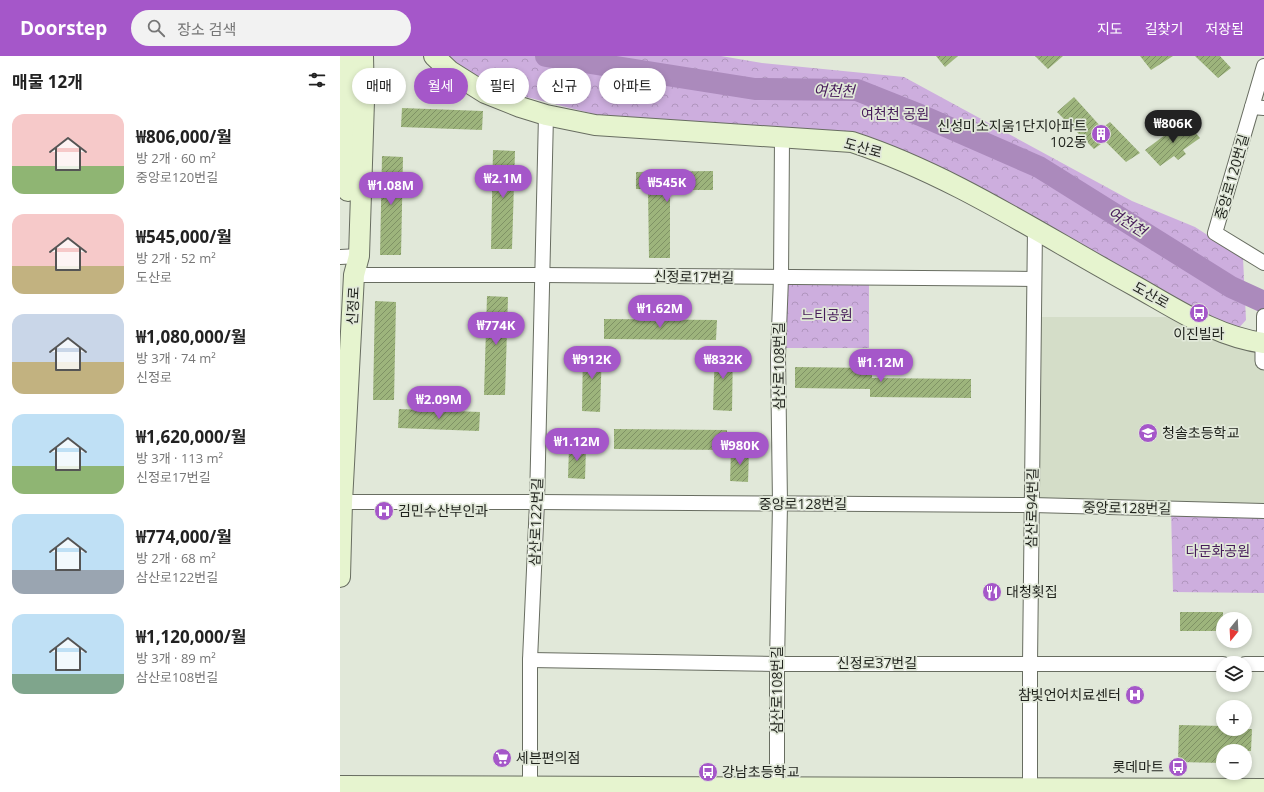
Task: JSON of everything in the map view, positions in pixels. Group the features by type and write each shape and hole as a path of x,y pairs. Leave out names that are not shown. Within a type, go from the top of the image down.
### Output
{"main road":[{"name":"신정로","path":"347,56 344,97 347,127 351,261"},
{"name":"신정로","path":"340,577 346,328 364,101 363,56"},
{"name":"도산로","path":"434,56 450,71 485,93 520,107 546,115 595,125 852,142 880,151 930,174 1035,228 1113,274 1191,317 1233,337 1264,343"},
{"path":"340,786 1264,789"}],"street":[{"name":"중앙로120번길","path":"1264,66 1258,108 1215,232 1264,263"},
{"name":"삼산로122번길","path":"530,786 530,660 537,502 546,115"},
{"name":"삼산로108번길","path":"777,787 777,664 780,504 778,356 781,278 782,138"},
{"name":"삼산로94번길","path":"1030,788 1035,228"},
{"name":"신정로17번길","path":"351,261 542,275 1034,279"},
{"path":"1264,316 1264,361"},
{"name":"중앙로128번길","path":"341,502 1032,505 1264,511"},
{"name":"신정로37번길","path":"530,660 777,664 1216,664"},
{"path":"1252,664 1264,664"}],"shaded area":[{"name":"청솔초등학교","path":"1034,317 1191,317 1248,341 1264,361 1264,511 1032,505"}],"green space":[{"name":"여천천 공원","path":"449,56 721,56 762,63 904,77 1132,201 1195,227 1243,258 1246,320 1236,331 908,157 606,117 554,104 591,104 591,68 537,68 537,100 529,98 529,68 476,68 476,75 468,71 468,68 463,68"},
{"name":"느티공원","path":"785,281 869,282 869,348 784,348"},
{"name":"다문화공원","path":"1171,509 1264,511 1264,593 1173,592"}],"building":[{"path":"936,56 958,56 945,67"},
{"path":"1035,56 1063,56 1048,69"},
{"path":"1140,56 1173,56 1151,70"},
{"path":"1195,56 1220,56 1231,68 1218,78"},
{"name":"신성미소지움1단지아파트 102동","path":"1074,97 1102,128 1110,122 1140,153 1126,162 1105,141 1094,149 1057,112"},
{"path":"402,108 483,111 482,130 401,127"},
{"path":"1185,120 1200,138 1183,150 1186,154 1178,160 1174,156 1160,166 1145,150"},
{"path":"493,150 515,151 512,249 491,249"},
{"path":"382,156 403,157 401,255 380,255"},
{"path":"713,171 713,190 670,190 670,258 649,258 648,189 636,189 636,172"},
{"path":"487,296 508,297 505,395 484,395"},
{"path":"375,301 396,302 394,400 373,400"},
{"path":"604,319 717,320 716,340 604,339"},
{"path":"583,348 602,349 600,412 582,411"},
{"path":"715,348 733,348 732,411 713,410"},
{"path":"795,367 872,368 872,378 971,379 971,398 870,397 870,389 795,388"},
{"path":"399,409 480,412 479,431 398,428"},
{"path":"614,429 727,430 727,450 614,449"},
{"path":"569,446 586,447 585,479 568,478"},
{"path":"731,449 749,450 748,482 730,481"},
{"path":"1180,612 1216,612 1216,631 1180,631"},
{"path":"1179,725 1216,726 1216,736 1252,736 1251,744 1216,744 1216,763 1178,762"}],"waterway":[{"name":"여천천","path":"546,56 755,89 857,90 920,115 1039,167 1231,287 1264,302"}],"place":[{"name":"신성미소지움1단지아파트 102동","path":"1101,134"},
{"name":"이진빌라","path":"1199,313"},
{"name":"청솔초등학교","path":"1148,433"},
{"name":"김민수산부인과","path":"384,511"},
{"name":"대청횟집","path":"992,592"},
{"name":"참빛언어치료센터","path":"1135,695"},
{"name":"세븐편의점","path":"502,758"},
{"name":"롯데마트","path":"1178,767"},
{"name":"강남초등학교","path":"708,772"}]}
